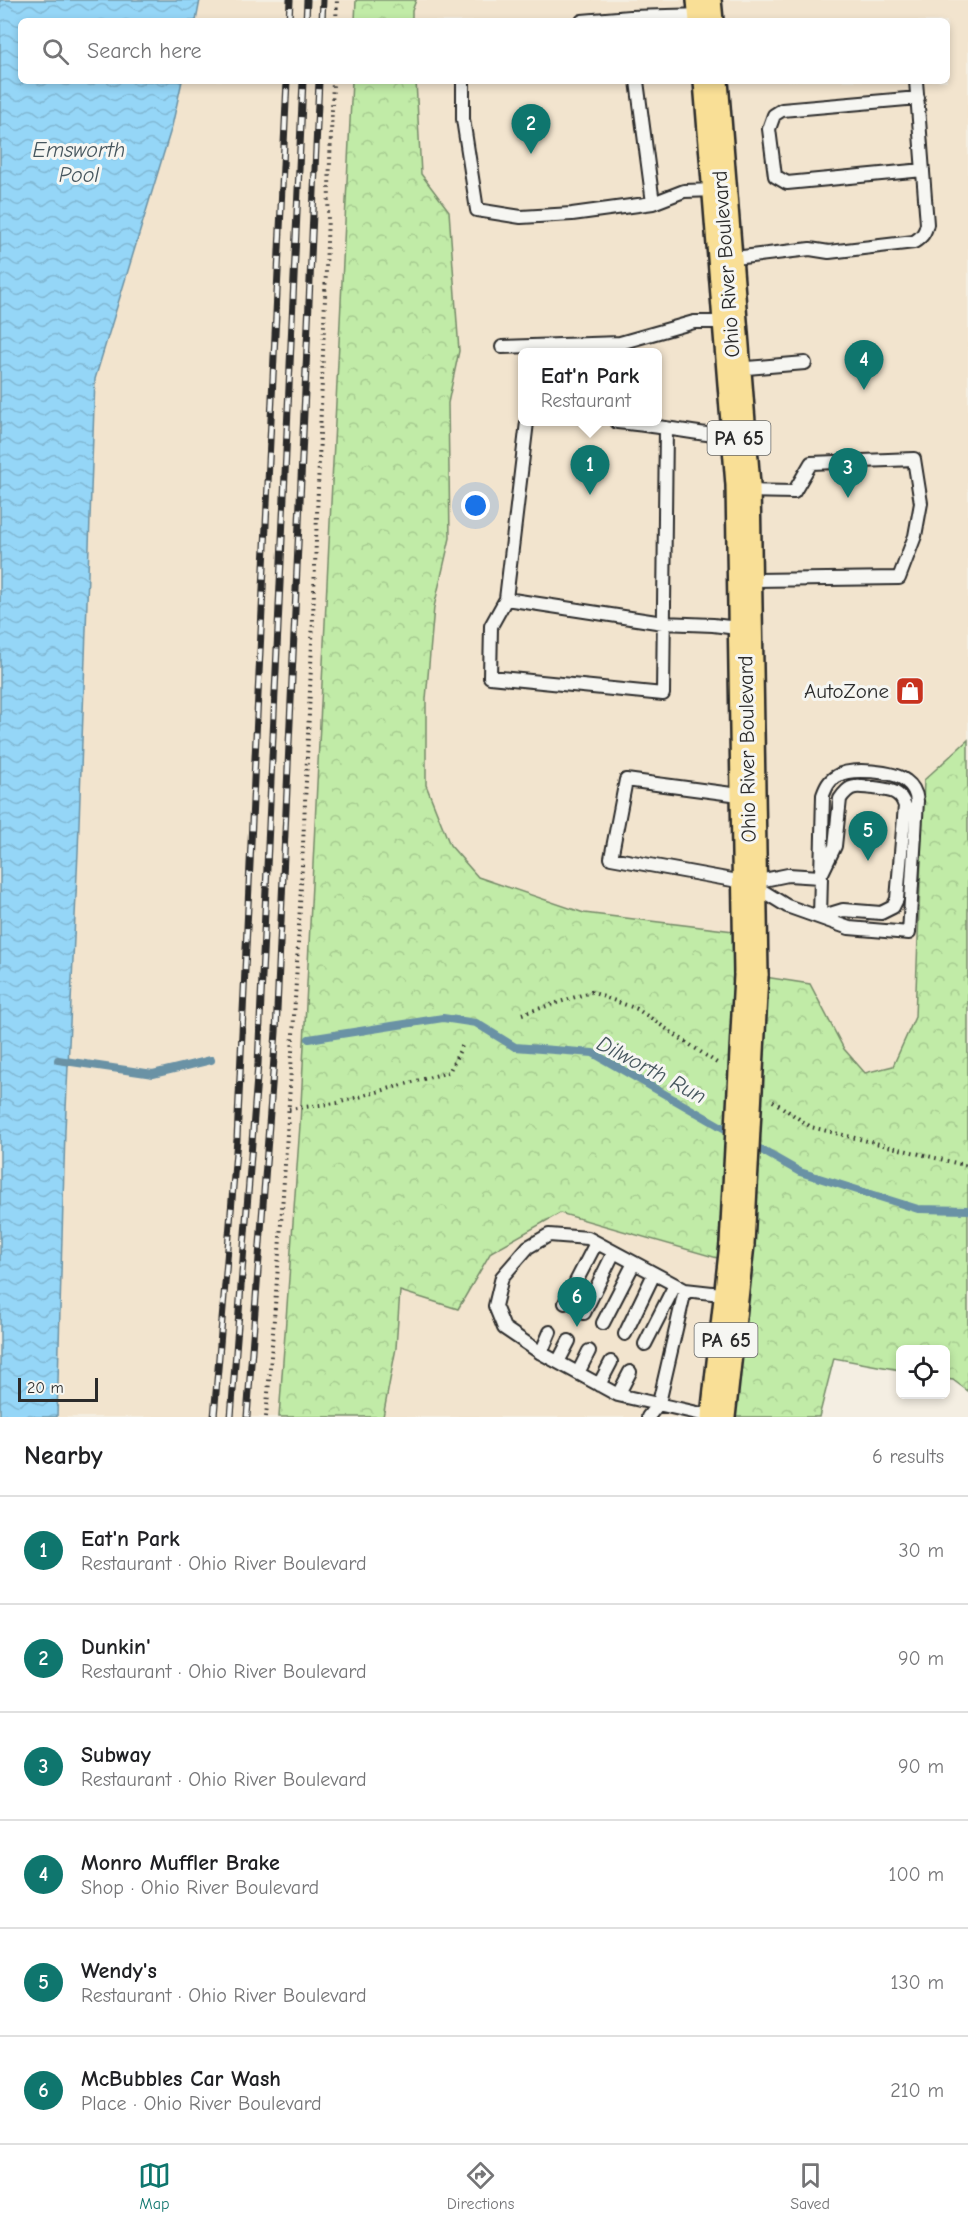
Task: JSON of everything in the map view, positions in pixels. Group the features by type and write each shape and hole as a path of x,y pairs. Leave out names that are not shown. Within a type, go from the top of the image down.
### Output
{"highway":[{"name":"Ohio River Boulevard","path":"711,84 743,491 751,975 737,1244 717,1417"}],"lane":[{"path":"642,18 705,12"},
{"path":"463,84 463,119 477,210 521,217 572,214 653,204 684,191 720,190"},
{"path":"637,84 653,204"},
{"path":"726,259 810,249 830,252 914,242 926,231 916,84"},
{"path":"918,98 782,110 774,115 769,129 775,176 787,183 923,170"},
{"path":"502,347 620,343 694,322 730,322"},
{"path":"734,369 806,363"},
{"path":"527,426 506,599 491,626 490,677 663,694 666,428"},
{"path":"650,426 703,435 739,437"},
{"path":"743,491 794,492 811,463 914,459 921,503 915,536 899,578 745,580"},
{"path":"506,599 663,623 746,629"},
{"path":"748,796 626,780 611,858 750,883 787,906 849,928 909,933 917,801 911,785 904,779 854,770 834,777 827,785 823,795 819,917"},
{"path":"819,917 843,910 882,913 893,907 897,899 905,806 900,795 890,790 862,787 855,787 844,793 840,799 835,846 820,877"},
{"path":"750,883 788,875 820,877"},
{"path":"717,1417 618,1395 598,1385 541,1353 504,1328 495,1306 502,1278 528,1247 549,1234 592,1241 680,1288 731,1295"},
{"path":"565,1303 592,1241"},
{"path":"584,1313 614,1252"},
{"path":"603,1323 634,1263"},
{"path":"625,1334 654,1274"},
{"path":"645,1344 680,1288"},
{"path":"648,1417 659,1403 680,1288"},
{"path":"541,1353 550,1332"},
{"path":"558,1362 570,1341"},
{"path":"578,1373 589,1351"},
{"path":"598,1385 611,1362"},
{"path":"618,1395 630,1372"}],"path":[{"path":"336,18 337,0"},
{"path":"266,1417 298,963 333,84"},
{"path":"289,1109 338,1103 449,1072 462,1046"}],"shaded area":[{"path":"200,0 356,0 355,18 197,18"},
{"path":"416,0 968,0 968,740 924,780 915,1017 893,1067 865,1073 844,1049 810,984 751,975 750,933 584,913 478,877 451,845 426,785 426,699 434,607 450,538 448,403 459,351 449,211 421,174 416,84 950,84 950,18 412,18"},
{"path":"181,84 352,84 300,1125 279,1417 57,1417 65,1130 78,852 95,379 172,126"},
{"path":"560,1213 735,1263 718,1417 383,1417 396,1348 400,1291 458,1309 491,1252"}],"green space":[{"path":"356,0 416,0 412,18 355,18"},
{"path":"352,84 416,84 421,174 449,211 459,351 448,403 450,538 434,607 426,699 426,785 450,845 478,877 584,913 750,933 751,975 810,984 844,1049 865,1073 893,1066 915,1017 924,780 968,740 968,1391 950,1380 950,1345 896,1345 896,1369 834,1358 819,1417 718,1417 735,1263 560,1213 491,1252 458,1309 400,1291 396,1348 383,1417 279,1417 300,1125"}],"water":[{"name":"Emsworth Pool","path":"0,0 200,0 197,18 18,18 18,84 181,84 172,126 95,379 78,852 65,1130 57,1417 0,1417"}],"waterway":[{"name":"Dilworth Run","path":"309,1039 443,1018 476,1023 515,1047 593,1053 734,1134"},
{"name":"Dilworth Run","path":"58,1060 153,1074 211,1060"},
{"name":"Dilworth Run","path":"751,1144 800,1172 918,1209 968,1210"}],"railway":[{"path":"289,18 290,0"},
{"path":"306,18 307,0"},
{"path":"322,18 323,0"},
{"path":"214,1417 237,1139 287,84"},
{"path":"231,1417 258,1064 303,84"},
{"path":"247,1417 276,1032 319,84"}],"place":[{"name":"Dunkin'","path":"531,154"},
{"name":"Monro Muffler Brake","path":"864,390"},
{"name":"Eat'n Park","path":"590,495"},
{"name":"Subway","path":"848,498"},
{"name":"AutoZone","path":"910,691"},
{"name":"Wendy's","path":"868,861"},
{"name":"McBubbles Car Wash","path":"577,1327"}]}
